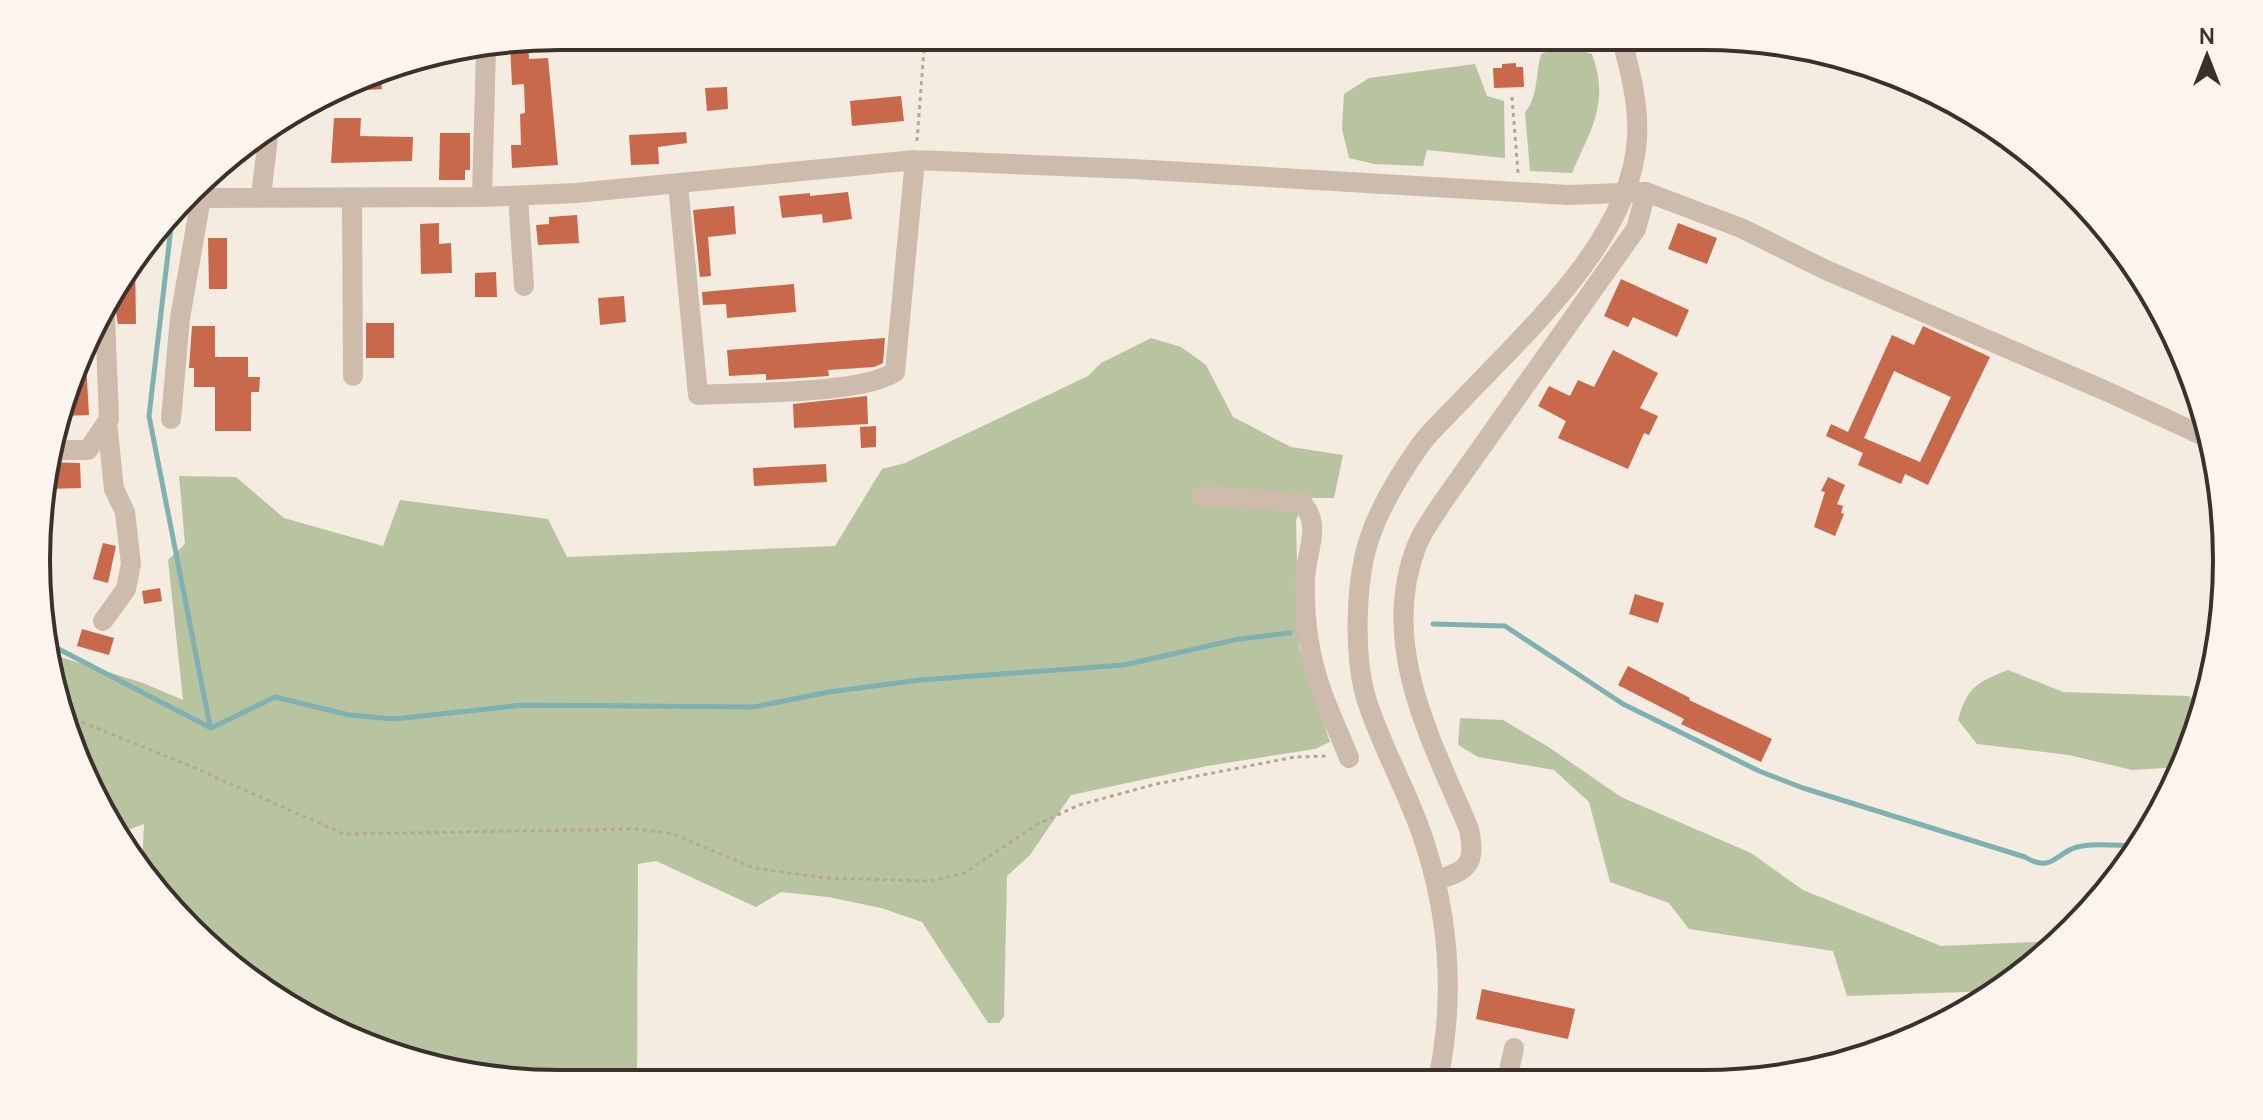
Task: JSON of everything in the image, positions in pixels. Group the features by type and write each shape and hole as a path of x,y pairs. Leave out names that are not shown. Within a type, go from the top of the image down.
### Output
{"street":[{"path":"1436,880 1458,874 1471,860 1473,848 1469,829 1415,701 1405,654 1404,608 1409,571 1418,543 1442,503 1636,229 1637,109 1624,50"},
{"path":"482,197 486,55"},
{"path":"261,196 267,143"},
{"path":"678,184 698,395 845,387 882,380 895,372 915,160"},
{"path":"200,198 518,196 678,184 915,160 1133,169 1568,195 1636,192 1741,228 1826,270 2197,433"},
{"path":"1440,1070 1448,1019 1448,963 1436,880 1419,825 1367,699 1360,654 1360,580 1371,534 1392,490 1422,443 1588,262 1636,192"},
{"path":"518,196 524,286"},
{"path":"352,197 353,376"},
{"path":"171,419 195,203"},
{"path":"62,450 88,450 109,419 104,333"},
{"path":"103,621 126,589 131,564 125,512 114,489 107,422"},
{"path":"1200,496 1301,502 1310,511 1313,525 1305,578 1312,655 1321,689 1349,758"},
{"path":"1509,1070 1514,1048"}],"path":[{"path":"915,160 924,50"},
{"path":"76,719 344,834 636,829 673,834 754,868 840,879 930,881 964,873 1038,824 1079,805 1156,784 1295,757 1331,755 1349,758"}],"green space":[{"path":"1551,50 1579,50 1592,54 1597,71 1599,102 1596,115 1572,173 1530,171 1525,112 1534,92 1541,54"},
{"path":"1475,64 1487,96 1504,101 1505,158 1427,150 1423,166 1374,164 1349,158 1342,129 1344,94 1369,78"},
{"path":"1151,338 1181,347 1206,365 1233,417 1291,447 1343,455 1334,498 1307,498 1296,520 1299,647 1330,742 1315,749 1207,766 1071,795 1030,855 1007,876 1004,1016 999,1023 988,1023 922,922 881,908 828,897 781,892 756,907 656,861 638,864 637,1070 493,1066 396,1043 305,1002 250,965 199,921 143,852 144,824 128,830 118,815 77,724 60,657 143,683 183,700 168,560 185,544 179,476 236,477 284,518 383,546 400,500 548,519 567,557 835,546 882,469 905,463 1088,376 1101,363"},
{"path":"2008,670 2063,692 2194,699 2168,768 2132,770 2069,755 1977,744 1958,720 1970,693 1988,679"},
{"path":"1460,718 1503,720 1621,797 1751,853 1803,890 1941,946 2040,942 1974,992 1847,996 1833,951 1689,929 1669,903 1610,882 1589,802 1554,770 1478,757 1458,745"}],"building":[{"path":"529,51 529,59 548,58 558,165 512,168 511,145 521,145 520,114 525,113 524,84 512,85 510,52"},
{"path":"1516,63 1516,67 1523,67 1524,87 1494,88 1493,68"},
{"path":"381,83 382,89 362,90"},
{"path":"727,87 728,109 707,111 705,88"},
{"path":"901,96 904,121 852,126 850,101"},
{"path":"334,118 361,118 360,136 413,137 412,161 331,163"},
{"path":"686,132 687,143 658,147 659,164 631,165 629,135"},
{"path":"440,133 470,133 470,170 465,170 465,180 439,180"},
{"path":"848,192 852,219 823,223 822,214 782,218 779,196"},
{"path":"734,206 736,234 708,237 711,276 700,277 693,210"},
{"path":"577,215 579,243 538,245 536,225 549,224 549,217"},
{"path":"439,223 439,244 451,243 452,273 421,274 420,224"},
{"path":"1678,223 1717,238 1707,264 1668,249"},
{"path":"208,238 227,238 227,289 209,289"},
{"path":"496,272 497,297 475,297 475,273"},
{"path":"135,278 136,324 118,324 115,310"},
{"path":"1621,279 1689,310 1677,337 1633,317 1628,327 1604,316"},
{"path":"794,284 796,312 727,318 726,304 703,305 702,292"},
{"path":"624,296 626,322 600,325 598,298"},
{"path":"366,323 394,323 394,358 366,358"},
{"path":"192,326 215,326 215,357 248,357 248,377 260,377 259,392 251,392 251,431 215,431 215,387 194,387 194,368 189,368"},
{"path":"1923,326 1990,357 1928,485 1905,474 1901,484 1858,465 1863,453 1826,436 1831,424 1848,432 1892,335 1914,345","holes":["1894,371 1951,397 1920,462 1864,438"]},
{"path":"885,338 883,363 874,367 828,370 829,376 799,378 766,380 766,374 729,376 727,350"},
{"path":"1613,350 1658,373 1640,408 1658,416 1649,435 1644,433 1628,469 1558,438 1566,421 1538,406 1549,386 1570,396 1578,380 1594,387"},
{"path":"87,371 89,415 71,416"},
{"path":"867,396 868,424 794,428 793,404"},
{"path":"876,426 876,447 861,448 860,427"},
{"path":"60,462 80,463 81,488 55,489"},
{"path":"826,464 827,482 754,486 753,468"},
{"path":"1828,477 1845,485 1837,504 1843,506 1841,513 1844,514 1835,536 1814,527 1825,492 1821,491"},
{"path":"103,543 116,546 108,583 93,579"},
{"path":"160,588 162,601 144,604 142,591"},
{"path":"1635,594 1664,603 1658,623 1629,614"},
{"path":"82,629 114,638 109,655 77,646"},
{"path":"1628,666 1689,700 1772,739 1761,762 1681,724 1684,719 1618,685"},
{"path":"1482,989 1575,1009 1568,1039 1476,1019"}],"waterway":[{"path":"171,232 149,416 210,726"},
{"path":"1433,624 1505,626 1623,704 1759,771 1803,788 2035,862 2049,862 2082,846 2125,846"},
{"path":"58,649 211,728 275,697 349,715 394,719 523,705 754,707 829,692 920,680 1124,665 1239,639 1290,633"}]}
